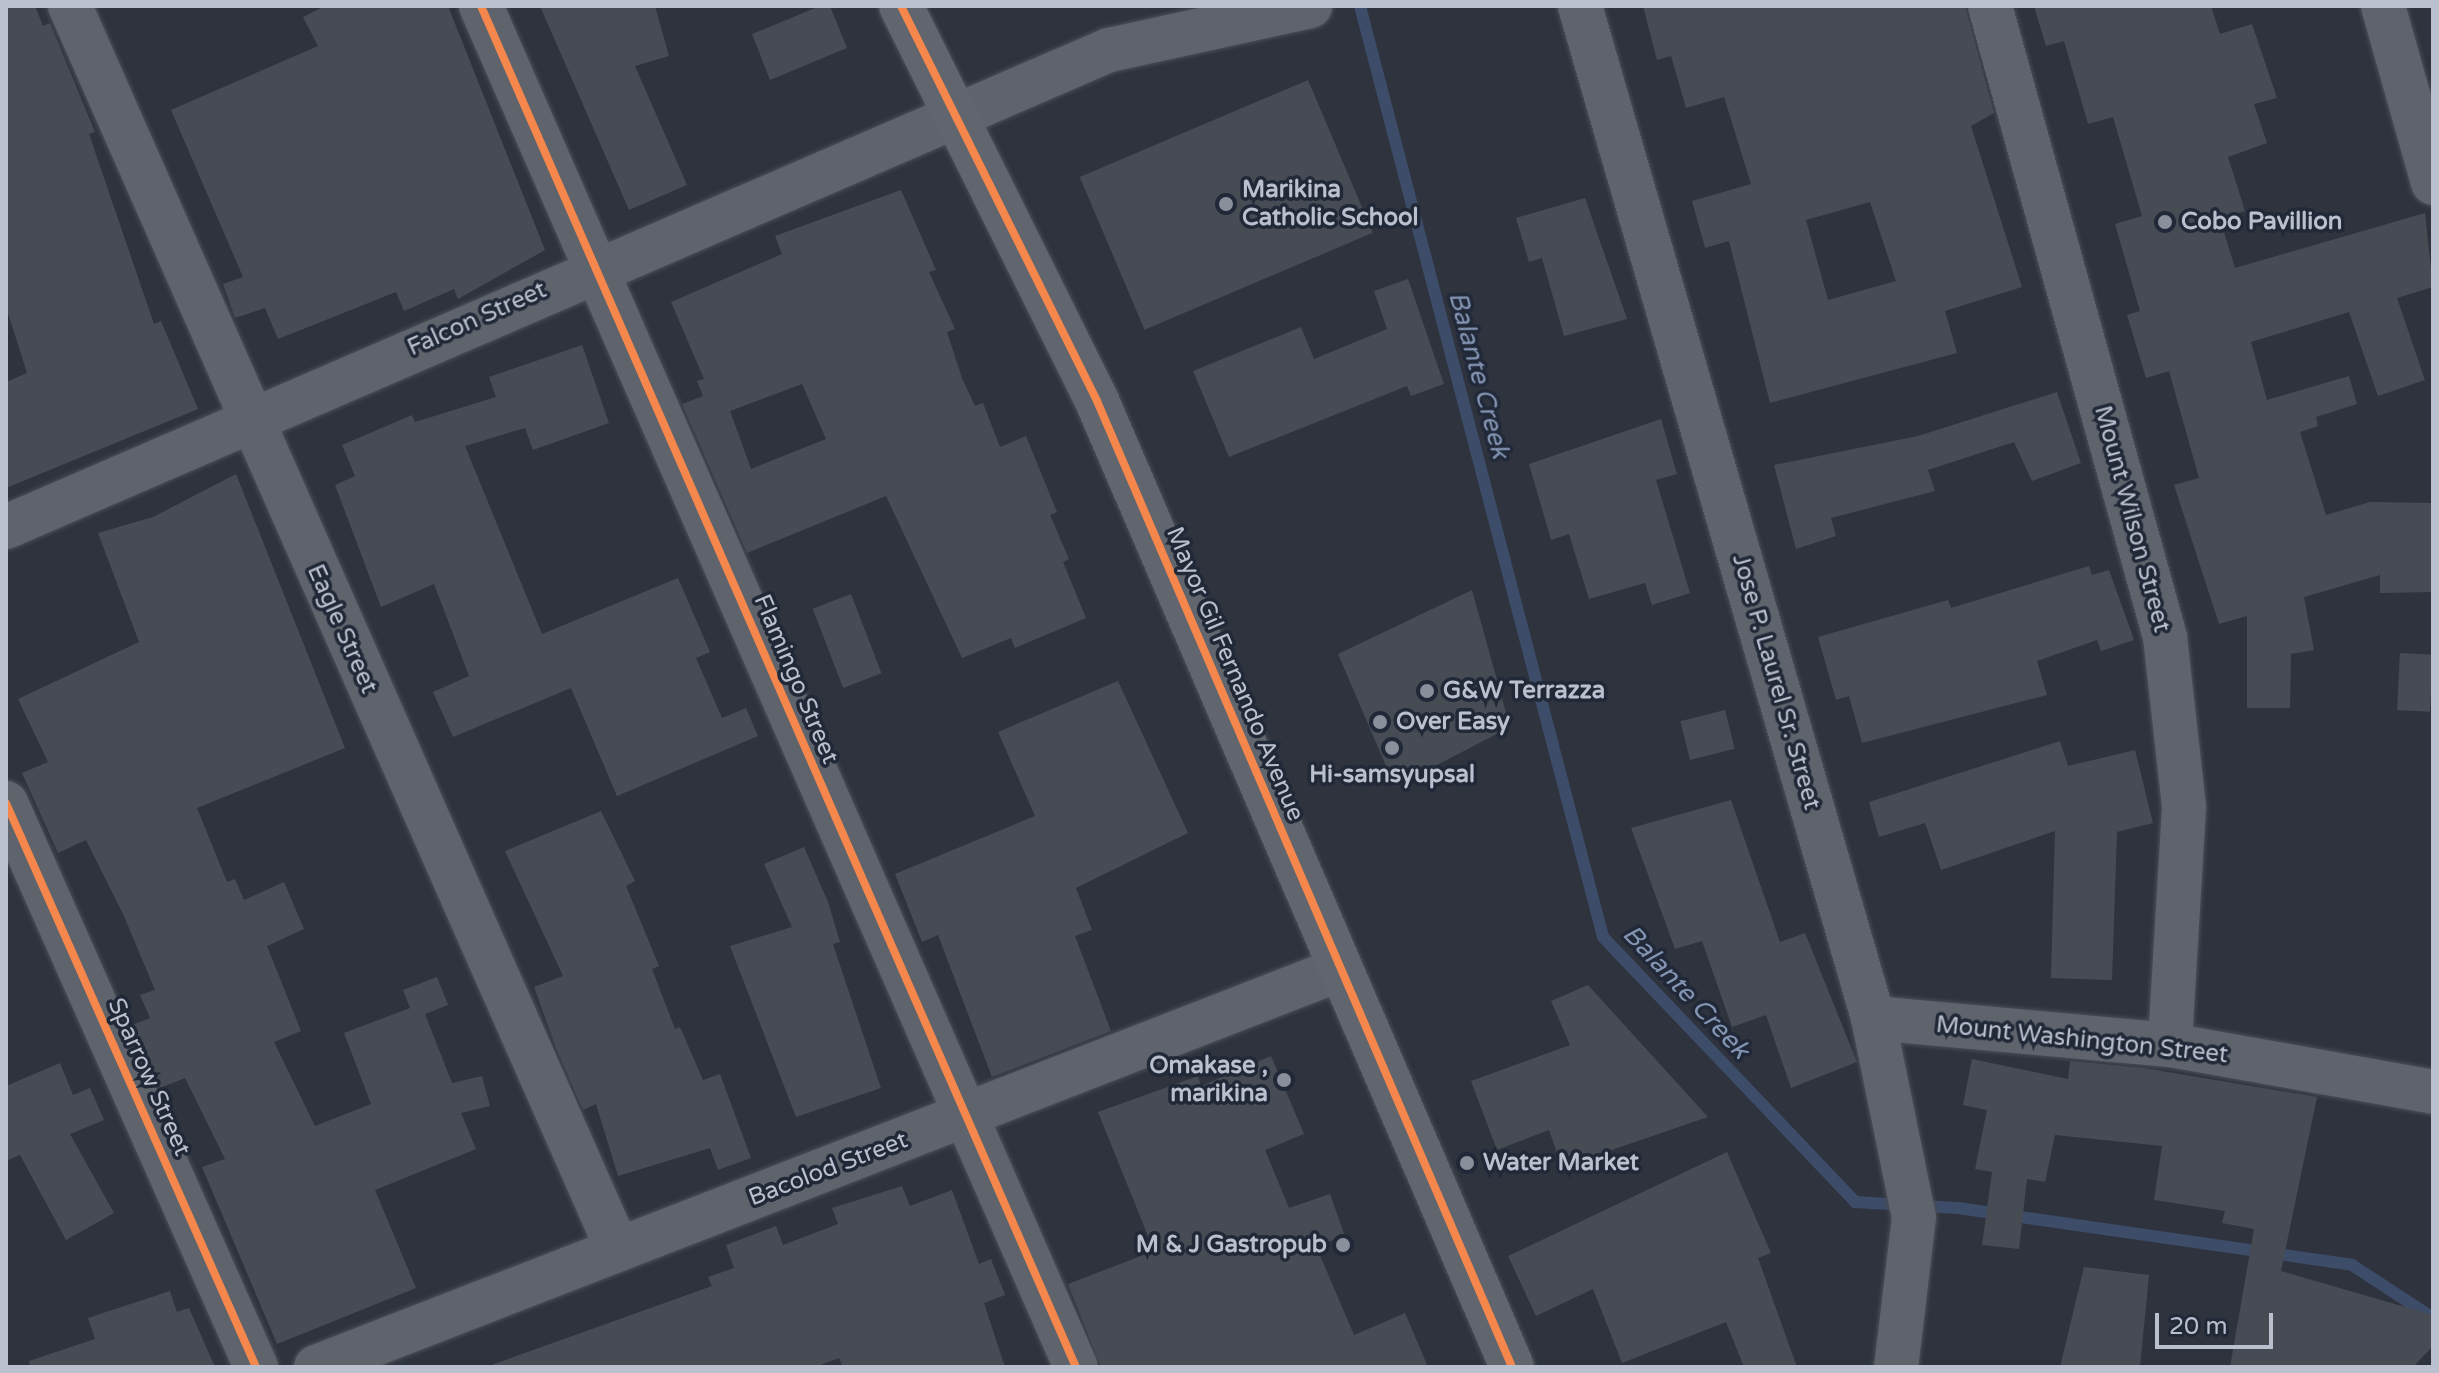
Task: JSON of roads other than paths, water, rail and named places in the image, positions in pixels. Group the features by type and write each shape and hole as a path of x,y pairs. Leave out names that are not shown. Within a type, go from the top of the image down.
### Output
{"main road":[{"name":"Mayor Gil Fernando Avenue","path":"901,6 950,116 1097,401 1338,970 1512,1367"}],"street":[{"name":"Eagle Street","path":"70,6 249,419 618,1250"},
{"name":"Flamingo Street","path":"481,6 963,1117 1076,1367"},
{"name":"Jose P. Laurel Sr. Street","path":"1580,6 1873,1018 1912,1203 1896,1367"},
{"name":"Mount Wilson Street","path":"1990,6 2165,637 2184,807 2170,1045"},
{"path":"2383,6 2433,183"},
{"name":"Falcon Street","path":"6,527 596,267 1109,50 1300,8"},
{"name":"Sparrow Street","path":"6,803 256,1367"},
{"name":"Bacolod Street","path":"316,1367 1338,970"},
{"name":"Mount Washington Street","path":"1873,1018 2170,1045 2433,1092"}],"waterway":[{"name":"Balante Creek","path":"1360,6 1603,937 1855,1202 1958,1208 2352,1265 2433,1318"}],"place":[{"name":"Marikina Catholic School","path":"1226,204"},
{"name":"Cobo Pavillion","path":"2165,222"},
{"name":"G&W Terrazza","path":"1427,691"},
{"name":"Over Easy","path":"1380,722"},
{"name":"Hi-samsyupsal","path":"1392,748"},
{"name":"Omakase , marikina","path":"1284,1080"},
{"name":"Water Market","path":"1467,1163"},
{"name":"M & J Gastropub","path":"1343,1245"}]}
